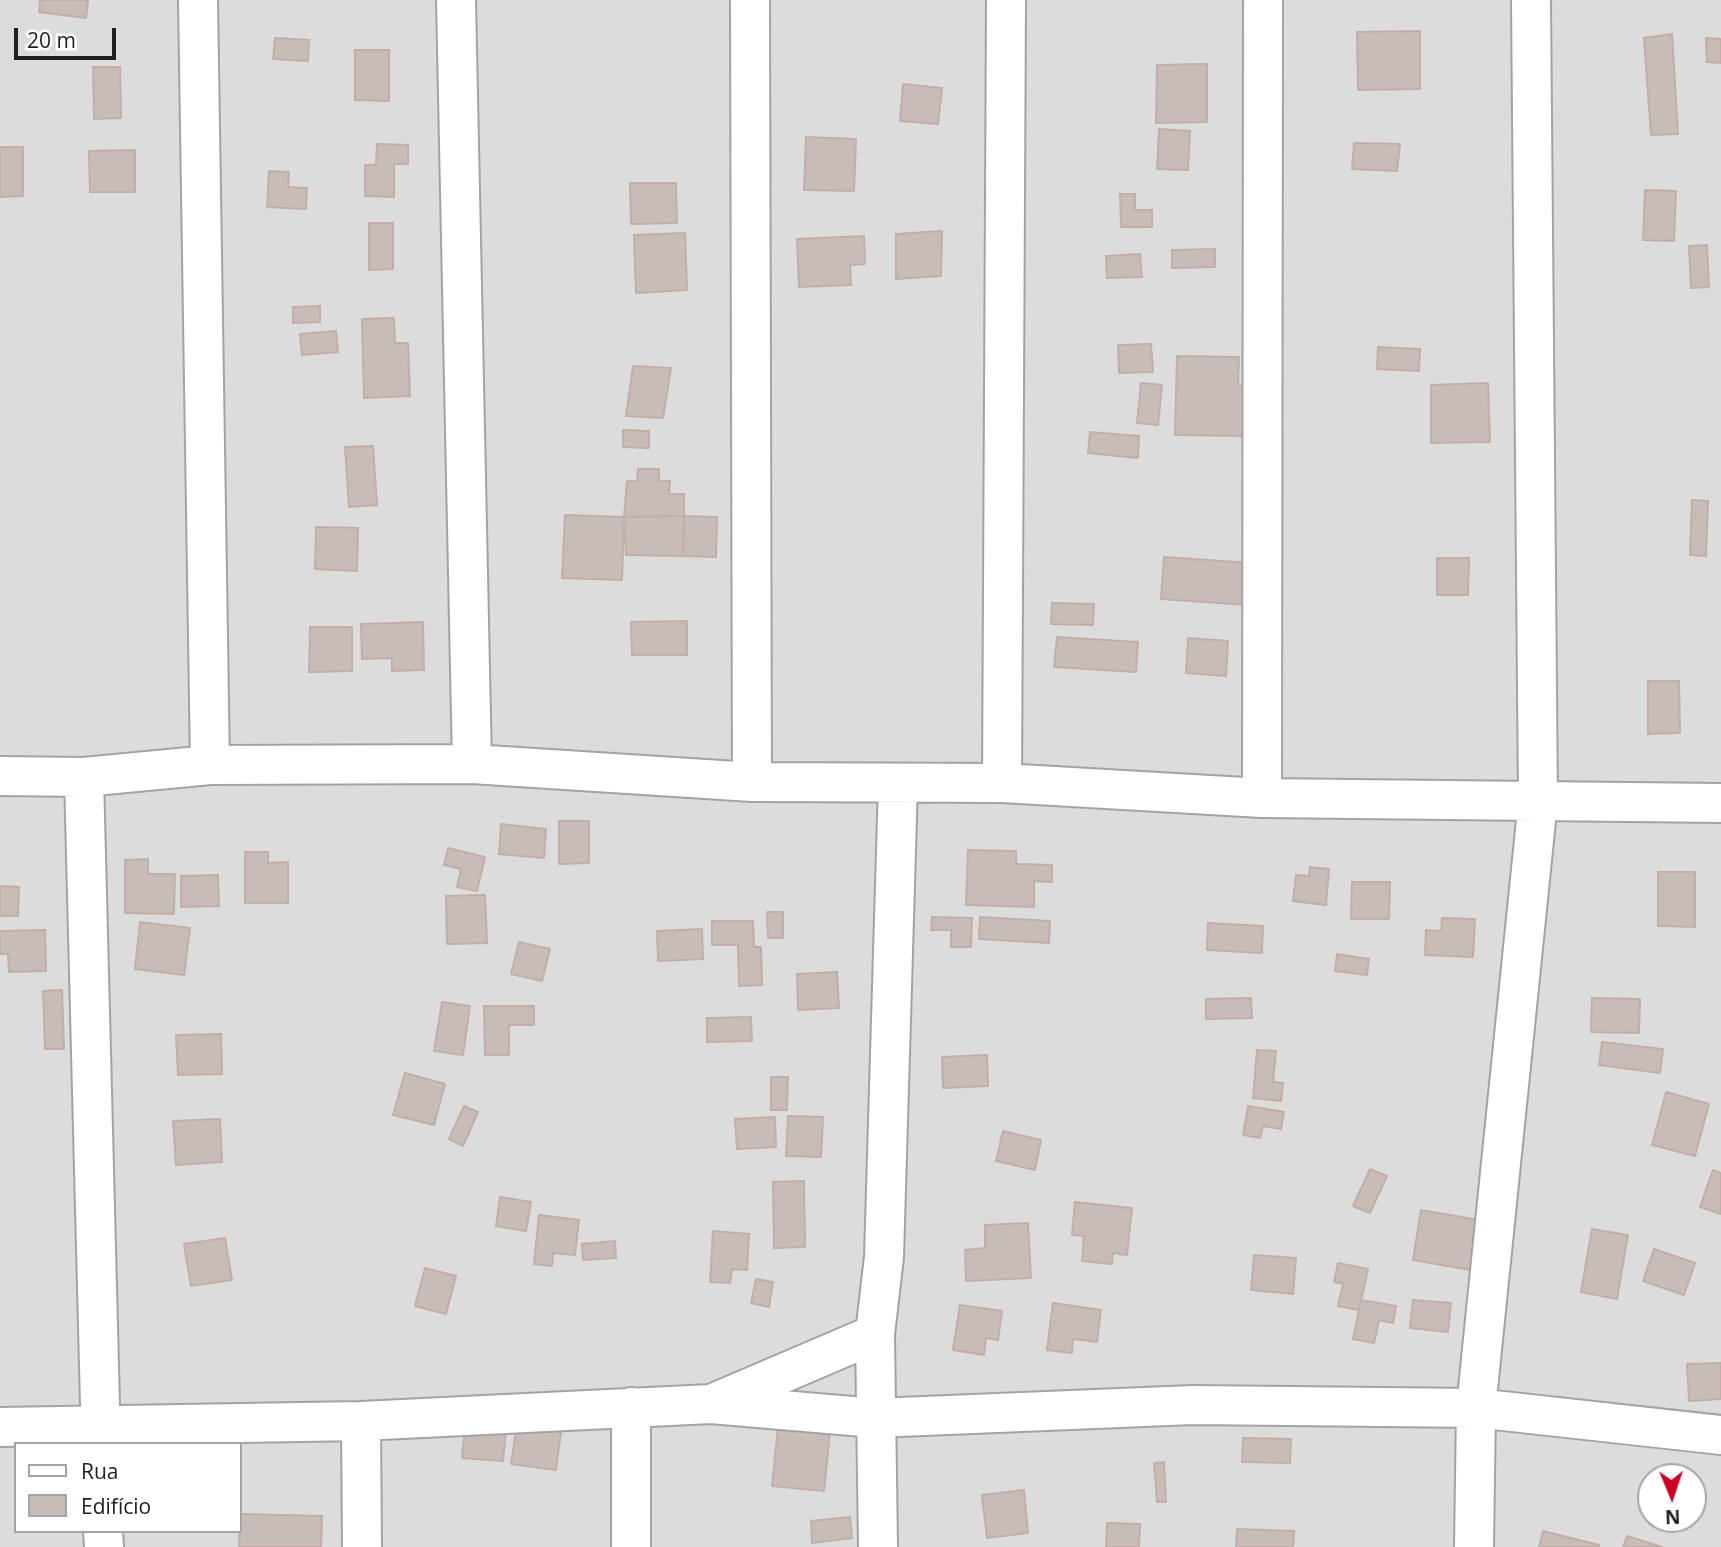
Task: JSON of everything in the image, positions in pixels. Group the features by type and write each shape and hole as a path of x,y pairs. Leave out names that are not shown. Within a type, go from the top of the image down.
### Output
{"street":[{"path":"198,0 209,765"},
{"path":"456,0 472,764"},
{"path":"750,0 752,782"},
{"path":"1002,783 1006,0"},
{"path":"1262,798 1263,0"},
{"path":"1474,1547 1476,1408 1538,801 1531,0"},
{"path":"0,776 84,777 209,765 472,764 752,782 1002,783 1262,798 1721,803"},
{"path":"84,777 101,1434"},
{"path":"878,1547 875,1334 884,1258 898,783"},
{"path":"711,1404 875,1334"},
{"path":"0,1427 101,1434 711,1404 875,1418 1193,1405 1476,1408 1721,1436"},
{"path":"631,1407 631,1547"},
{"path":"361,1421 362,1547"}],"shaded area":[{"path":"0,0 1721,0 1721,1547 0,1547"}],"building":[{"path":"40,0 88,0 86,18 39,12"},
{"path":"1420,31 1420,89 1358,90 1357,32"},
{"path":"1672,34 1678,134 1651,135 1644,38"},
{"path":"275,38 309,40 308,61 273,59"},
{"path":"1706,38 1721,39 1721,63 1707,62"},
{"path":"355,50 389,50 389,101 355,100"},
{"path":"1207,64 1207,122 1156,123 1157,65"},
{"path":"93,67 120,67 121,118 94,119"},
{"path":"903,84 942,88 938,124 900,121"},
{"path":"1159,129 1190,131 1188,170 1157,169"},
{"path":"806,137 856,139 854,191 804,190"},
{"path":"1354,143 1400,144 1397,171 1352,169"},
{"path":"377,144 408,145 408,164 394,164 394,197 365,196 365,165 376,165"},
{"path":"0,147 23,147 23,196 0,197"},
{"path":"135,150 135,192 90,192 89,151"},
{"path":"269,171 289,172 288,187 307,188 306,209 267,207"},
{"path":"630,183 676,183 677,223 631,224"},
{"path":"1645,190 1676,191 1674,241 1643,240"},
{"path":"1120,194 1135,194 1135,210 1152,210 1152,227 1121,227"},
{"path":"369,223 393,223 393,269 369,270"},
{"path":"942,231 941,276 896,279 896,234"},
{"path":"685,233 687,290 636,293 634,235"},
{"path":"864,236 865,264 850,265 851,285 799,287 797,239"},
{"path":"1707,245 1709,287 1691,288 1689,246"},
{"path":"1215,249 1215,267 1172,268 1172,250"},
{"path":"1140,254 1142,277 1107,278 1106,256"},
{"path":"320,306 320,322 293,323 293,307"},
{"path":"394,318 395,343 408,343 410,396 364,398 362,319"},
{"path":"336,331 338,352 302,355 300,334"},
{"path":"1151,344 1153,372 1119,373 1118,345"},
{"path":"1378,347 1420,349 1419,371 1377,369"},
{"path":"1177,356 1239,357 1238,386 1249,386 1247,436 1175,435"},
{"path":"633,366 671,368 663,418 626,416"},
{"path":"1141,383 1162,385 1158,425 1137,423"},
{"path":"1488,383 1490,442 1431,443 1431,385"},
{"path":"623,430 649,431 649,448 623,447"},
{"path":"1090,432 1139,436 1138,458 1088,453"},
{"path":"373,446 377,505 349,507 345,447"},
{"path":"638,469 659,469 659,481 670,481 669,494 684,494 684,516 624,517 627,481 637,481"},
{"path":"1692,500 1708,501 1706,556 1690,555"},
{"path":"565,515 624,517 622,580 562,578"},
{"path":"684,516 717,517 716,557 683,556"},
{"path":"684,516 683,556 626,555 624,517"},
{"path":"316,527 358,528 357,571 315,569"},
{"path":"1164,557 1251,563 1248,605 1161,599"},
{"path":"1437,558 1469,558 1468,595 1437,595"},
{"path":"1052,603 1094,604 1093,625 1051,624"},
{"path":"687,621 687,655 632,655 631,622"},
{"path":"423,622 424,670 392,671 392,658 362,659 361,624"},
{"path":"310,627 352,627 352,671 309,672"},
{"path":"1057,637 1138,642 1136,672 1054,667"},
{"path":"1188,638 1228,641 1226,676 1186,673"},
{"path":"1648,681 1679,681 1680,733 1648,734"},
{"path":"559,821 589,821 589,863 559,864"},
{"path":"501,824 546,829 544,858 499,854"},
{"path":"448,848 485,857 477,891 457,887 461,869 444,865"},
{"path":"968,850 1016,851 1016,864 1052,865 1052,882 1034,881 1034,907 966,905"},
{"path":"245,852 268,852 268,863 288,862 288,903 245,903"},
{"path":"148,859 148,874 175,874 174,914 125,913 125,860"},
{"path":"1310,867 1329,869 1326,905 1293,901 1296,875 1309,876"},
{"path":"1658,872 1695,872 1695,927 1658,926"},
{"path":"218,875 219,906 181,907 181,876"},
{"path":"1352,882 1390,882 1389,919 1351,919"},
{"path":"0,886 19,887 18,916 0,916"},
{"path":"485,895 487,943 447,944 446,896"},
{"path":"767,912 783,912 783,938 768,938"},
{"path":"932,917 972,918 971,947 951,947 951,930 931,930"},
{"path":"980,917 1050,921 1049,943 979,939"},
{"path":"1442,918 1475,919 1473,957 1425,955 1426,930 1441,931"},
{"path":"712,921 753,921 754,947 761,947 762,985 739,986 738,945 712,945"},
{"path":"140,922 190,928 184,975 135,969"},
{"path":"1208,923 1263,926 1262,953 1207,950"},
{"path":"702,929 703,959 658,961 657,931"},
{"path":"45,930 46,971 9,972 8,954 0,954 0,931"},
{"path":"519,942 550,949 542,981 511,974"},
{"path":"1337,954 1369,959 1367,975 1335,971"},
{"path":"837,972 839,1008 798,1010 797,974"},
{"path":"62,990 64,1049 45,1049 43,991"},
{"path":"1251,998 1252,1018 1206,1019 1206,999"},
{"path":"1592,998 1640,999 1639,1033 1591,1032"},
{"path":"442,1002 470,1006 463,1055 434,1051"},
{"path":"484,1006 534,1006 534,1025 509,1025 509,1055 485,1055"},
{"path":"751,1017 752,1041 707,1042 707,1018"},
{"path":"221,1034 222,1074 178,1075 176,1035"},
{"path":"1602,1042 1663,1049 1660,1073 1599,1065"},
{"path":"1257,1050 1276,1051 1273,1082 1283,1083 1281,1101 1253,1098"},
{"path":"987,1055 988,1086 943,1088 942,1057"},
{"path":"405,1073 445,1084 434,1125 393,1115"},
{"path":"771,1077 788,1077 787,1110 771,1110"},
{"path":"1666,1092 1709,1104 1695,1156 1652,1145"},
{"path":"464,1106 478,1112 463,1146 449,1139"},
{"path":"1248,1106 1284,1112 1281,1129 1263,1126 1260,1138 1243,1135"},
{"path":"788,1116 823,1117 821,1157 786,1156"},
{"path":"775,1117 776,1147 737,1149 735,1119"},
{"path":"220,1119 222,1162 176,1165 173,1121"},
{"path":"1003,1131 1041,1140 1035,1170 996,1161"},
{"path":"1370,1169 1387,1176 1370,1213 1353,1206"},
{"path":"1713,1170 1721,1173 1721,1214 1700,1207"},
{"path":"804,1181 805,1247 774,1248 773,1182"},
{"path":"500,1197 531,1202 526,1231 496,1226"},
{"path":"1075,1202 1132,1208 1127,1255 1113,1253 1112,1264 1082,1261 1084,1236 1072,1235"},
{"path":"1421,1210 1491,1222 1482,1272 1413,1260"},
{"path":"539,1215 579,1220 575,1255 553,1253 552,1266 534,1264"},
{"path":"1028,1223 1031,1278 966,1281 965,1250 985,1248 985,1225"},
{"path":"1592,1229 1628,1235 1617,1299 1581,1292"},
{"path":"713,1231 749,1234 747,1270 732,1269 730,1283 710,1282"},
{"path":"225,1238 232,1280 191,1286 184,1244"},
{"path":"615,1241 616,1258 583,1260 582,1244"},
{"path":"1654,1249 1695,1263 1684,1295 1643,1281"},
{"path":"1254,1255 1296,1258 1293,1294 1251,1290"},
{"path":"1338,1263 1368,1269 1359,1310 1338,1306 1343,1284 1334,1282"},
{"path":"425,1268 456,1276 446,1314 415,1306"},
{"path":"756,1279 773,1282 769,1307 751,1303"},
{"path":"1361,1300 1396,1306 1393,1323 1379,1320 1374,1343 1353,1339"},
{"path":"1413,1300 1451,1303 1448,1332 1410,1328"},
{"path":"1053,1303 1101,1310 1097,1342 1073,1339 1072,1353 1047,1350"},
{"path":"960,1305 1002,1311 998,1340 986,1338 984,1355 953,1350"},
{"path":"1721,1363 1721,1399 1689,1401 1687,1364"},
{"path":"517,1425 561,1431 556,1470 511,1464"},
{"path":"465,1427 506,1429 503,1461 462,1458"},
{"path":"778,1427 830,1432 824,1491 772,1486"},
{"path":"1243,1438 1291,1439 1290,1463 1242,1462"},
{"path":"1164,1462 1166,1502 1157,1502 1154,1463"},
{"path":"1024,1490 1028,1533 987,1538 982,1495"},
{"path":"242,1514 322,1516 321,1547 239,1547"},
{"path":"850,1517 852,1538 812,1543 811,1521"},
{"path":"1107,1523 1140,1524 1139,1547 1106,1547"},
{"path":"1237,1529 1294,1531 1293,1547 1236,1547"},
{"path":"1543,1531 1599,1545 1599,1547 1539,1547"},
{"path":"1627,1536 1662,1547 1623,1547"}]}
